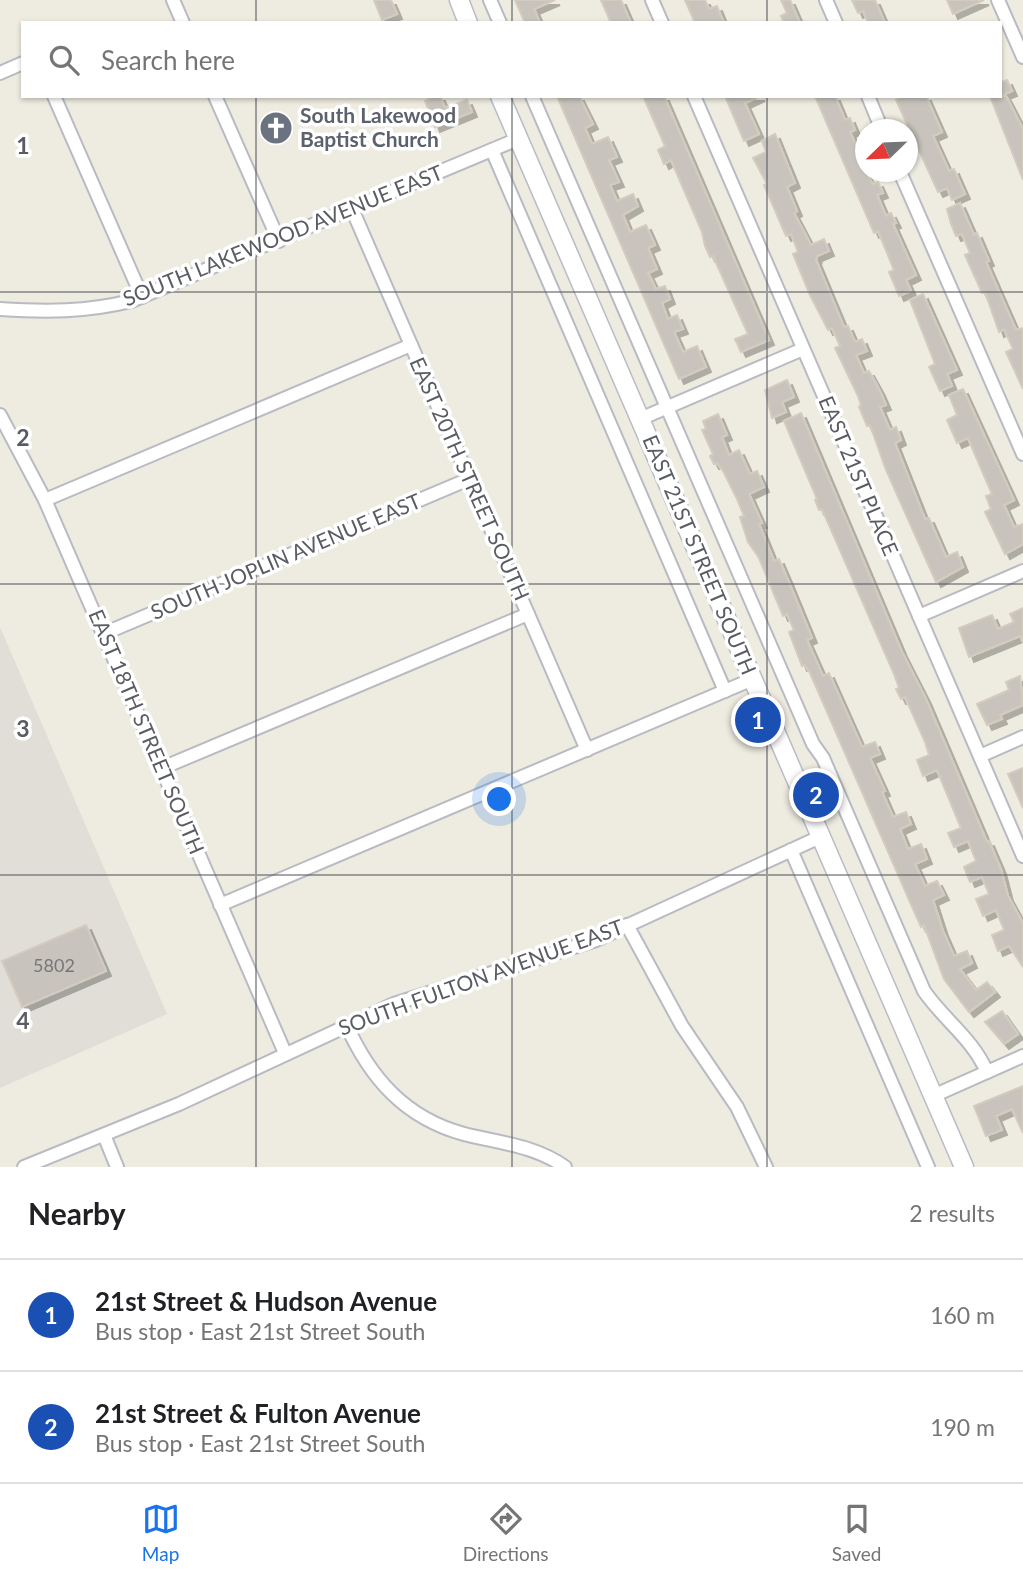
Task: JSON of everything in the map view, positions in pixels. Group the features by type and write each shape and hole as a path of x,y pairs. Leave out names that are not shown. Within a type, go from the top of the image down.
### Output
{"main road":[{"path":"459,0 467,21"},
{"name":"EAST 21ST STREET SOUTH","path":"501,98 964,1167"}],"street":[{"path":"173,0 182,21"},
{"path":"491,0 499,21"},
{"path":"652,0 661,21"},
{"path":"826,0 835,21"},
{"path":"998,0 1023,57"},
{"path":"0,73 21,64"},
{"path":"55,98 142,297"},
{"path":"216,98 279,241"},
{"name":"EAST 21ST STREET SOUTH","path":"533,98 924,991 938,1011 977,1049 987,1072"},
{"name":"EAST 21ST PLACE","path":"695,98 1023,856"},
{"path":"869,98 877,119"},
{"name":"SOUTH LAKEWOOD AVENUE EAST","path":"0,309 53,313 85,311 142,297 518,139"},
{"name":"EAST 21ST STREET SOUTH","path":"492,150 725,691"},
{"path":"904,182 1023,454"},
{"name":"EAST 20TH STREET SOUTH","path":"352,209 587,750"},
{"path":"45,500 411,345"},
{"path":"640,419 803,349"},
{"name":"EAST 18TH STREET SOUTH","path":"0,415 45,500 285,1053"},
{"name":"SOUTH JOPLIN AVENUE EAST","path":"103,634 469,479"},
{"path":"919,616 1023,571"},
{"path":"162,768 528,614"},
{"path":"220,905 753,679"},
{"path":"980,756 1023,737"},
{"name":"SOUTH FULTON AVENUE EAST","path":"24,1167 179,1104 346,1024 394,1004 558,954 822,836"},
{"path":"791,850 928,1167"},
{"path":"627,925 682,1026 737,1107 766,1167"},
{"path":"346,1024 375,1076 414,1113 465,1134 523,1147 565,1167"},
{"path":"933,1096 1023,1056"},
{"path":"104,1135 117,1167"}],"shaded area":[{"path":"0,627 167,1014 0,1088"}],"building":[{"path":"374,0 391,0 397,14 382,20"},
{"path":"515,0 555,0 534,9 539,21 524,21"},
{"path":"601,0 621,0 630,21 610,21"},
{"path":"685,0 705,0 709,9 717,6 723,21 694,21"},
{"path":"781,0 790,0 799,21 783,21 781,16 787,13"},
{"path":"852,0 875,0 884,21 867,21 863,11 858,13"},
{"path":"947,0 984,0 953,14"},
{"path":"1007,80 1012,91 1002,95 1002,82"},
{"path":"1006,96 1023,129 1023,180 991,98"},
{"path":"441,98 445,108 467,100 472,112 435,127 425,101"},
{"path":"558,98 580,98 593,124 585,128 592,144 608,137 617,157 609,160 619,182 610,185 617,201 633,194 638,206 623,215 630,232 646,225 655,245 648,248 657,269 648,273 656,289 665,286 670,299 662,303 668,319 677,315 683,329 674,332 683,352 697,346 706,367 679,379"},
{"path":"644,98 665,98 769,340 741,352 735,339 748,334 713,256 710,257 705,246 702,232 671,160 664,164 658,150 665,146"},
{"path":"726,98 756,98 745,103 759,134 744,141"},
{"path":"816,98 836,98 845,120 850,118 855,130 850,132 855,143 855,182 878,182 883,193 877,195 886,216 891,213 896,223 893,224 916,275 906,280 911,291 899,296 889,272 894,270 878,231 874,233"},
{"path":"927,98 942,132 933,136 949,171 954,169 965,194 952,200 947,188 938,192 918,148 918,119 905,119 896,100"},
{"path":"775,134 795,183 787,187 797,211 794,213 811,245 824,239 829,251 817,256 816,260 844,327 848,326 855,342 862,339 867,351 856,355 864,373 869,371 880,391 886,405 880,407 890,430 896,427 901,440 895,443 925,519 929,518 946,557 957,552 963,567 936,582 835,348 840,346 832,328 828,330 810,295 793,254 798,252 791,234 786,236 764,185 767,184 753,158 766,152 762,141"},
{"path":"960,203 974,235 977,233 989,261 986,262 1016,330 1023,328 1023,389 1006,352 1013,349 1004,329 999,332 985,292 982,293 965,255 970,253 962,234 956,236 951,224 947,209"},
{"path":"923,294 957,370 947,374 952,386 940,391 929,367 935,364 910,300"},
{"path":"787,380 794,397 782,402 786,412 772,418 765,390"},
{"path":"963,389 1014,500 1004,505 1014,527 1023,524 1023,544 1005,554 985,512 991,509 986,496 992,494 968,438 957,443 947,420 957,415 949,395"},
{"path":"801,413 902,652 926,699 1001,869 1008,896 1023,923 1023,967 1009,946 998,951 992,935 1004,930 996,910 983,916 976,899 989,894 982,877 970,882 964,867 976,861 968,841 954,847 948,833 961,828 937,770 923,776 917,760 929,755 925,742 905,697 901,699 896,689 899,688 894,674 822,509 819,510 815,500 817,499 784,421"},
{"path":"718,414 727,435 722,437 729,455 739,450 750,474 757,471 764,487 749,494 774,561 779,559 812,638 807,640 823,676 829,673 862,747 875,742 880,754 870,758 893,817 906,812 911,824 900,829 908,849 921,844 927,859 915,864 925,886 937,881 944,895 933,900 943,931 954,956 967,951 972,963 960,969 976,990 987,982 995,992 969,1012 944,979 924,925 921,927 810,673 805,665 802,666 789,632 794,630 787,614 783,616 759,558 748,542 740,517 744,516 737,499 723,471 717,463 714,464 710,456 713,454 702,430 706,429 703,421"},
{"path":"1023,608 1023,642 1020,636 969,657 959,628 992,615 998,629 1014,622 1010,614"},
{"path":"1020,676 1023,705 1000,715 1002,719 987,725 977,704 1009,690 1006,682"},
{"path":"1023,768 1023,808 1008,774"},
{"path":"86,925 106,971 22,1007 2,961"},
{"path":"1002,1011 1018,1034 1004,1044 985,1022"},
{"path":"1023,1086 1023,1133 1012,1109 996,1116 1002,1130 986,1136 974,1106"}],"place":[{"name":"South Lakewood Baptist Church","path":"276,128"},
{"name":"21st Street & Hudson Avenue","path":"758,720"},
{"name":"21st Street & Fulton Avenue","path":"816,795"}]}
